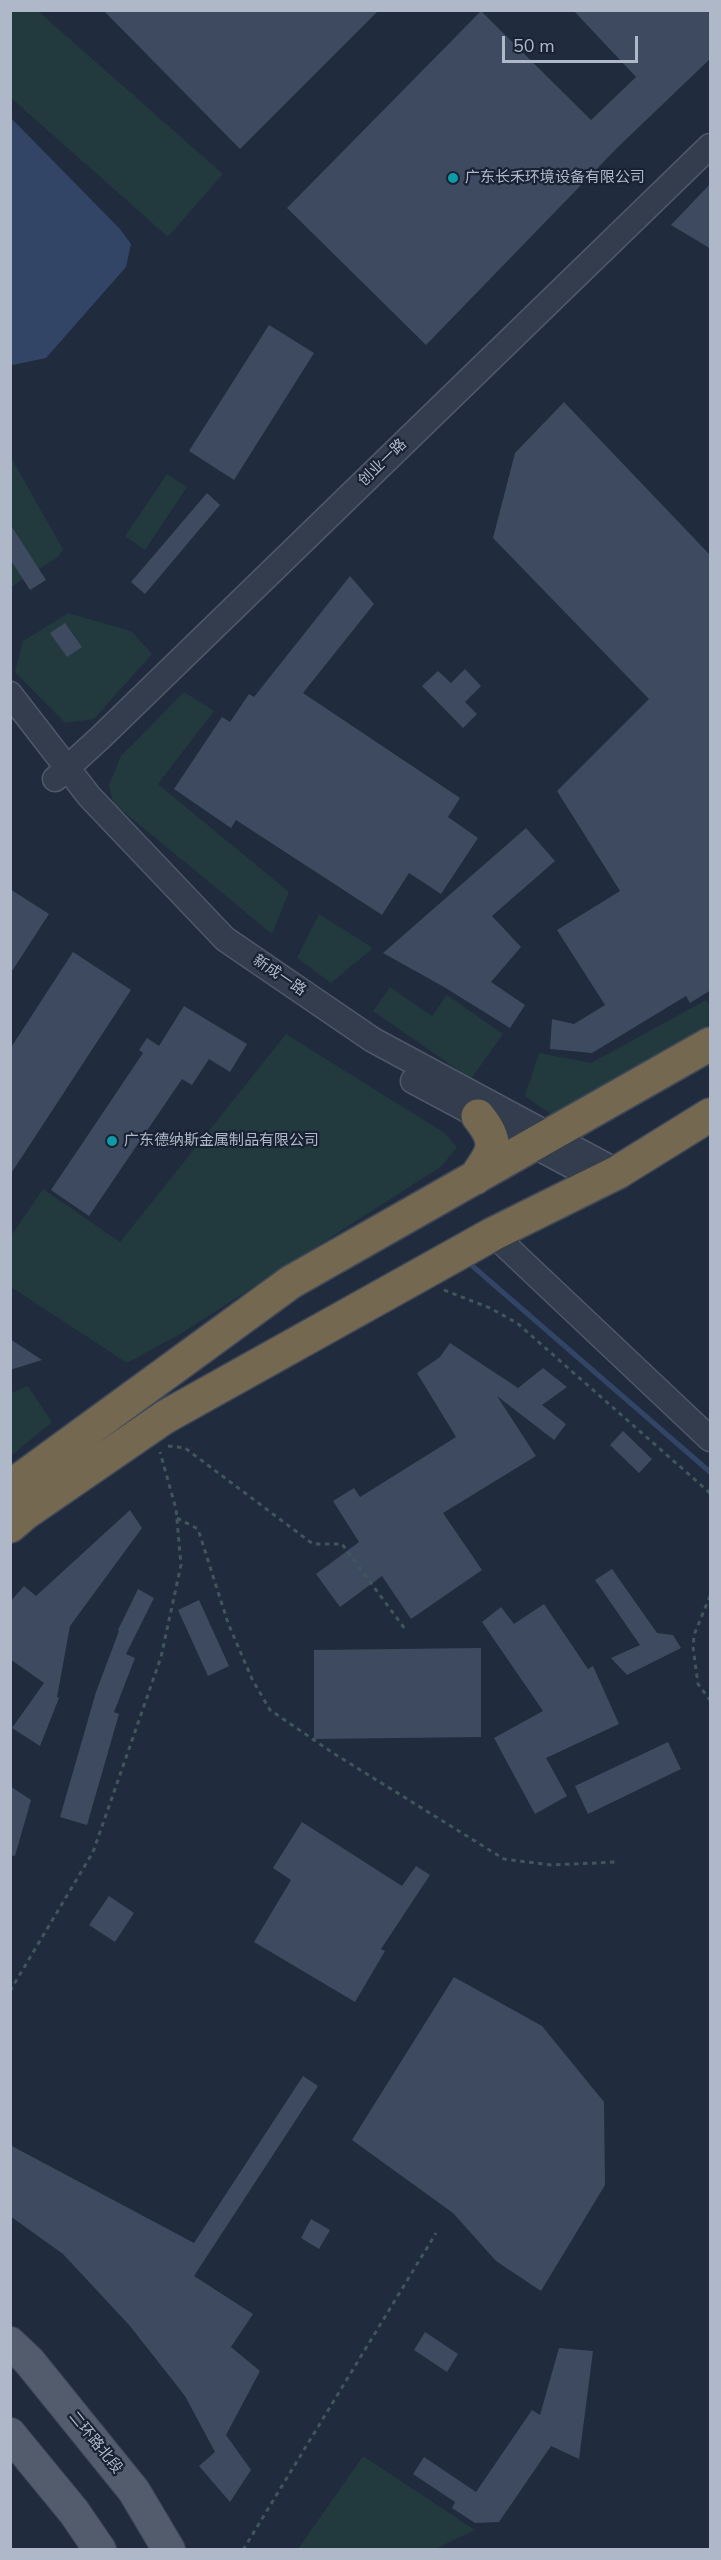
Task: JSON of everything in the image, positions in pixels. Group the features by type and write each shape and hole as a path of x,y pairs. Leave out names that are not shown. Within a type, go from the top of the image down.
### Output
{"highway":[{"path":"10,1487 291,1282 711,1044"},
{"path":"10,1526 24,1514 155,1436 165,1417 493,1234 609,1176 711,1115"},
{"path":"475,1178 488,1159 492,1147 491,1132 478,1116"}],"main road":[{"name":"二环路北段","path":"10,2343 29,2361 134,2491 169,2550"},
{"path":"10,2434 74,2512 100,2550"}],"street":[{"name":"创业一路","path":"62,774 711,146"},
{"name":"新成一路","path":"10,694 21,721 62,774 105,813 225,939 373,1040 541,1140 609,1176"},
{"path":"21,721 70,740 84,742 100,738"},
{"path":"100,738 92,761 92,780 105,813"},
{"name":"新成一路","path":"62,774 76,806 214,951 364,1054 478,1116 541,1140"},
{"path":"493,1234 711,1439"}],"path":[{"path":"414,1278 490,1308 517,1323 711,1493"},
{"path":"10,1991 93,1851 161,1657 181,1565 177,1518 155,1436"},
{"path":"155,1436 185,1448 313,1544 342,1544 405,1629"},
{"path":"177,1518 198,1529 228,1623 252,1679 270,1710 504,1859 551,1865 617,1862"},
{"path":"711,1596 694,1635 693,1647 698,1684 711,1700"},
{"path":"243,2550 436,2233"}],"green space":[{"path":"11,10 38,11 223,174 168,237 11,98"},
{"path":"10,456 63,549 58,557 11,587"},
{"path":"167,474 187,487 145,550 125,536"},
{"path":"68,613 131,631 152,654 94,719 65,723 15,672 23,641"},
{"path":"184,692 214,711 158,784 289,892 272,934 113,803 109,785 121,756"},
{"path":"319,914 373,948 331,983 297,958"},
{"path":"390,987 432,1016 447,995 503,1034 471,1079 373,1011"},
{"path":"706,1000 710,1006 710,1036 559,1120 525,1096 539,1053 591,1063"},
{"path":"286,1034 443,1132 457,1147 442,1166 182,1333 127,1363 11,1287 11,1236 43,1189 120,1242"},
{"path":"28,1386 52,1422 11,1456 11,1393"},
{"path":"363,2456 475,2530 435,2549 298,2549"}],"water":[{"path":"11,118 120,229 131,244 126,267 46,358 13,365 10,361"}],"building":[{"path":"103,10 379,10 240,149"},
{"name":"广东长禾环境设备有限公司","path":"573,10 711,10 711,58 618,147 426,345 287,208 481,11 591,120 636,77"},
{"path":"711,183 711,249 671,225"},
{"path":"269,325 314,353 234,480 189,451"},
{"path":"564,402 711,556 711,990 690,1003 686,996 592,1053 550,1049 552,1019 574,1024 605,1005 557,930 620,891 557,791 649,699 493,538 515,453"},
{"path":"207,493 220,505 145,594 131,582"},
{"path":"10,524 46,580 30,590 10,559"},
{"path":"350,576 374,604 303,693 460,798 448,817 478,838 441,894 409,873 382,915 236,820 231,828 174,789 222,717 230,722 249,694 254,697"},
{"path":"65,623 82,647 67,657 50,633"},
{"path":"465,669 481,686 465,702 477,714 463,728 422,686 438,671 451,683"},
{"path":"526,828 555,861 492,916 521,947 491,982 525,1005 510,1028 383,953"},
{"path":"10,889 49,914 10,974"},
{"path":"73,952 131,990 10,1175 10,1049"},
{"path":"184,1006 247,1044 230,1072 209,1059 192,1085 182,1079 89,1216 51,1190 143,1053 139,1050 147,1038 159,1046"},
{"path":"10,1339 42,1360 10,1370"},
{"path":"450,1343 518,1388 543,1368 567,1387 542,1405 566,1424 554,1440 497,1396 536,1456 443,1513 482,1570 411,1619 382,1576 340,1607 316,1574 359,1542 333,1501 354,1488 360,1497 456,1437 417,1373 440,1357"},
{"path":"623,1431 652,1459 639,1473 610,1445"},
{"path":"130,1510 142,1528 70,1626 57,1697 59,1698 40,1746 12,1728 44,1683 10,1659 10,1602 24,1586 36,1596"},
{"path":"612,1569 657,1633 673,1635 681,1648 627,1675 611,1658 640,1645 595,1580"},
{"path":"138,1589 154,1598 126,1654 135,1658 114,1712 119,1714 87,1825 60,1817 96,1692 118,1630"},
{"path":"199,1600 229,1666 208,1676 178,1610"},
{"path":"544,1604 588,1669 593,1666 619,1724 546,1758 567,1796 535,1814 494,1738 543,1711 482,1622 501,1607 514,1624"},
{"path":"481,1648 481,1737 314,1739 314,1650"},
{"path":"668,1742 681,1769 588,1814 575,1786"},
{"path":"10,1786 31,1800 15,1856 10,1855"},
{"path":"302,1822 402,1886 416,1866 430,1875 381,1949 385,1951 355,2002 254,1942 291,1880 273,1868"},
{"path":"109,1896 134,1913 115,1942 89,1925"},
{"path":"454,1977 542,2026 604,2102 605,2185 541,2291 496,2261 453,2213 352,2140"},
{"path":"303,2076 318,2086 194,2276 253,2314 231,2347 260,2371 226,2435 251,2470 230,2502 199,2466 215,2452 185,2396 130,2326 63,2254 10,2216 10,2145 194,2243"},
{"path":"311,2219 330,2230 319,2249 301,2238"},
{"path":"425,2332 458,2354 447,2372 414,2350"},
{"path":"559,2348 593,2351 579,2459 551,2446 499,2522 475,2523 452,2508 455,2502 413,2474 424,2457 476,2492 532,2410 540,2415"}],"waterway":[{"path":"469,1263 710,1472"}],"place":[{"name":"广东长禾环境设备有限公司","path":"453,178"},
{"name":"广东德纳斯金属制品有限公司","path":"112,1141"}]}
